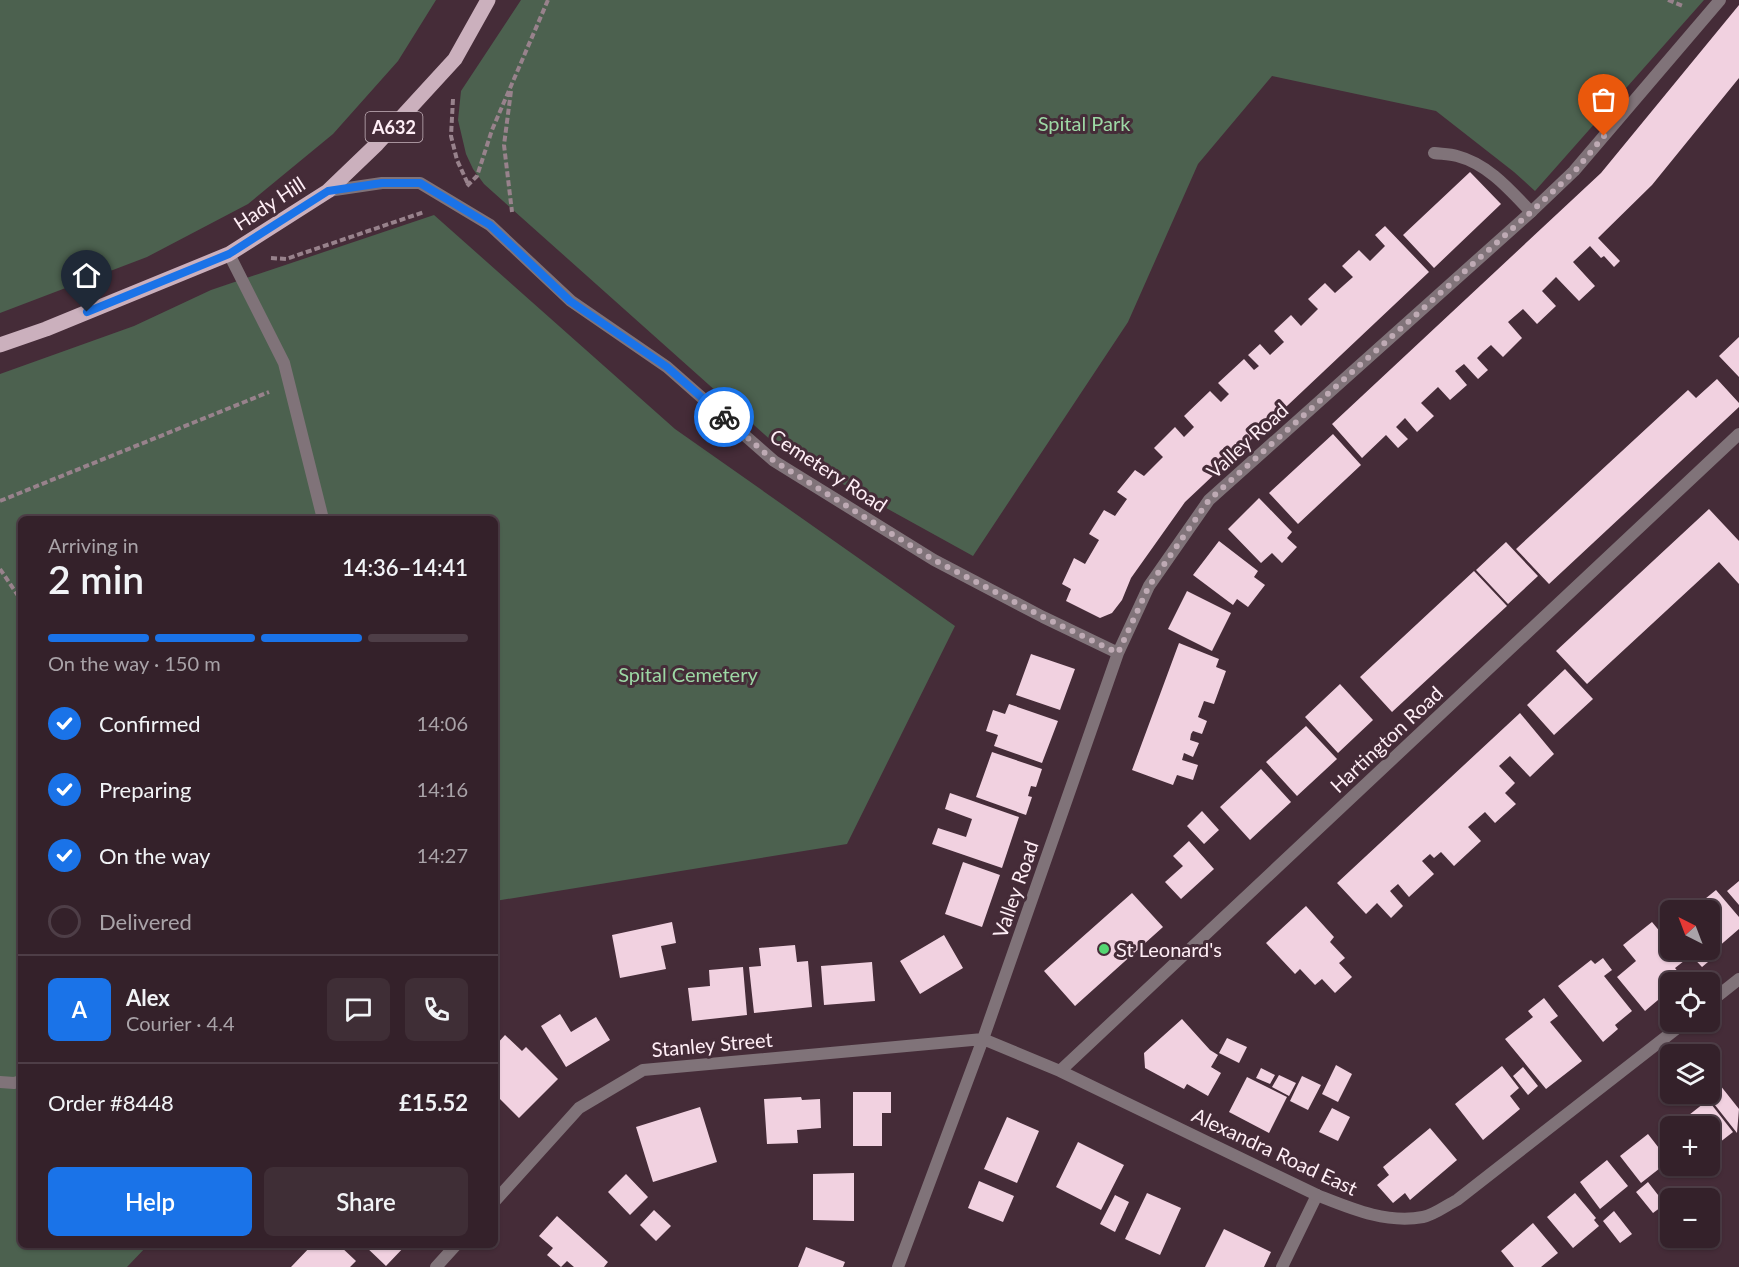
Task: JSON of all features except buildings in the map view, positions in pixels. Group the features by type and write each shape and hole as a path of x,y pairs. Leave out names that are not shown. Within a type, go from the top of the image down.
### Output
{"main road":[{"name":"Hady Hill","path":"0,345 46,329 229,254 328,191 377,144 455,59 488,0"}],"street":[{"name":"Valley Road","path":"898,1267 983,1039 1118,653 1149,586 1209,500 1575,171 1720,0"},
{"path":"1434,153 1456,155 1477,164 1498,178 1531,212"},
{"name":"Cemetery Road","path":"328,191 382,183 420,183 490,225 570,301 667,367 774,461 934,560 1118,653"},
{"path":"229,254 284,363 322,516"},
{"name":"Hartington Road","path":"1060,1071 1739,434"},
{"path":"1720,994 1739,979"},
{"name":"Alexandra Road East","path":"983,1039 1060,1071 1317,1195 1355,1210 1388,1218 1424,1217 1457,1200 1671,1032"},
{"name":"Stanley Street","path":"498,1198 579,1108 642,1070 983,1039"},
{"path":"0,1082 18,1082"},
{"path":"1282,1267 1317,1195"},
{"path":"436,1267 453,1248"}],"path":[{"path":"229,254 286,259 451,203 477,176 492,130 548,0"},
{"path":"455,59 451,136 457,160 490,225"},
{"path":"512,85 504,145 508,192 519,253"},
{"path":"0,501 289,384"},
{"path":"0,569 18,596"}],"green space":[{"path":"0,0 436,0 398,61 333,134 248,204 147,257 0,313"},
{"name":"Spital Park","path":"521,0 1704,0 1535,191 1436,111 1272,76 1198,164 1128,322 973,556 783,451 484,184 466,154 458,120 461,91"},
{"name":"Spital Cemetery","path":"434,215 675,429 955,626 847,844 498,901 498,516 18,516 18,1248 145,1248 127,1267 0,1267 0,374 134,326 211,290"}],"way so far":[{"path":"724,417 774,461 934,560 1118,653 1149,586 1209,500 1531,212 1575,171 1604,136"}],"place":[{"name":"St Leonard's","path":"1104,949"}],"route":[{"path":"87,312 229,254 328,191 382,183 420,183 490,225 570,301 667,367 724,417"}]}
